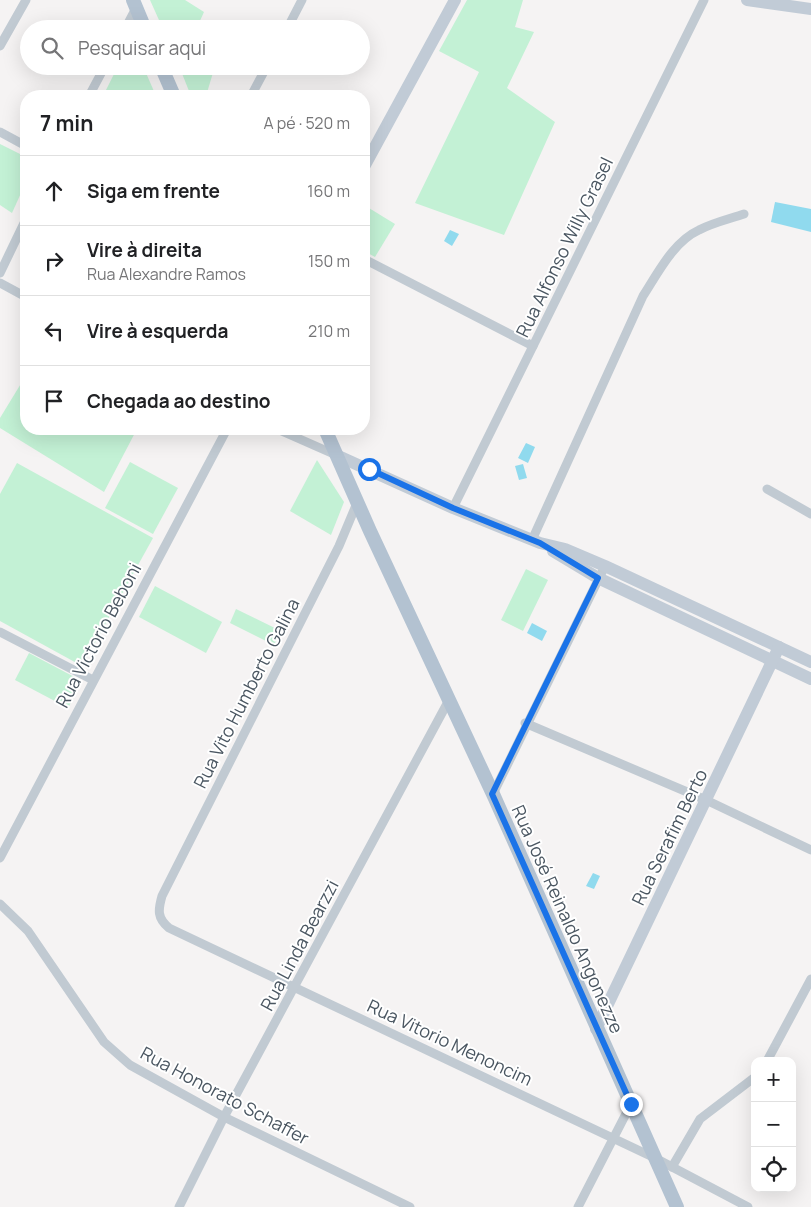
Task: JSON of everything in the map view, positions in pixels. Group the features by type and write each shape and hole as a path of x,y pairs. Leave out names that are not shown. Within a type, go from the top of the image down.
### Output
{"main road":[{"path":"370,156 455,0"},
{"path":"747,0 811,9"},
{"path":"134,4 140,20"},
{"path":"165,75 171,90"},
{"name":"Rua José Reinaldo Angonezze","path":"328,435 357,503 492,794 677,1207"},
{"path":"336,455 453,508 536,542 598,578 811,679"},
{"path":"536,542 565,549 605,566 811,662"},
{"path":"650,602 656,590"},
{"path":"713,634 720,619"},
{"name":"Rua Serafim Berto","path":"596,1029 779,648"}],"street":[{"path":"0,46 26,0"},
{"path":"292,20 302,0"},
{"name":"Rua Alfonso Willy Grasel","path":"453,508 704,0"},
{"path":"128,20 134,4"},
{"path":"92,90 100,75"},
{"path":"254,90 262,75"},
{"path":"0,132 20,143"},
{"path":"536,542 643,296 660,269 677,247 698,230 744,214"},
{"path":"0,273 20,231"},
{"path":"370,262 533,346"},
{"path":"0,283 20,294"},
{"name":"Rua Victorio Beboni","path":"0,858 224,435"},
{"path":"291,435 336,455"},
{"path":"767,489 811,514"},
{"name":"Rua Vito Humberto Galina","path":"162,896 338,546 357,503"},
{"path":"492,794 605,566"},
{"path":"0,632 93,680"},
{"name":"Rua Linda Bearzzi","path":"179,1207 224,1117 296,987 449,700"},
{"path":"526,723 706,800 811,850"},
{"name":"Rua Vitorio Menoncim","path":"162,896 158,912 160,921 168,928 657,1159 748,1207"},
{"name":"Rua Honorato Schaffer","path":"0,904 28,931 104,1042 130,1065 224,1117 410,1207"},
{"path":"769,1057 811,979"},
{"path":"672,1167 700,1119 751,1080"},
{"path":"578,1207 631,1104"}],"green space":[{"path":"150,0 185,0 204,12 200,20 159,20"},
{"path":"467,0 523,0 515,27 534,32 507,88 555,122 504,235 415,203 479,72 439,51"},
{"path":"114,75 147,75 153,90 106,90"},
{"path":"183,75 212,75 208,90 189,90"},
{"path":"0,144 20,154 20,195 12,213 0,205"},
{"path":"370,209 395,224 375,257 370,254"},
{"path":"20,385 20,435 134,435 104,492 0,428 0,418"},
{"path":"317,460 344,502 331,535 290,511"},
{"path":"130,462 178,488 153,534 105,508"},
{"path":"17,463 153,538 82,666 0,621 0,494"},
{"path":"526,569 548,580 523,631 501,620"},
{"path":"155,586 222,622 206,653 139,617"},
{"path":"236,609 281,631 274,645 230,623"},
{"path":"29,653 82,681 68,708 15,680"}],"water":[{"path":"775,202 811,209 811,232 771,222"},
{"path":"450,230 459,234 452,246 444,241"},
{"path":"526,443 535,447 528,463 518,458"},
{"path":"523,464 527,478 519,480 515,466"},
{"path":"532,623 547,631 542,641 527,633"},
{"path":"593,873 600,876 594,889 586,886"}],"route":[{"path":"369,469 453,508 540,543 598,578 492,794 631,1104"}]}
